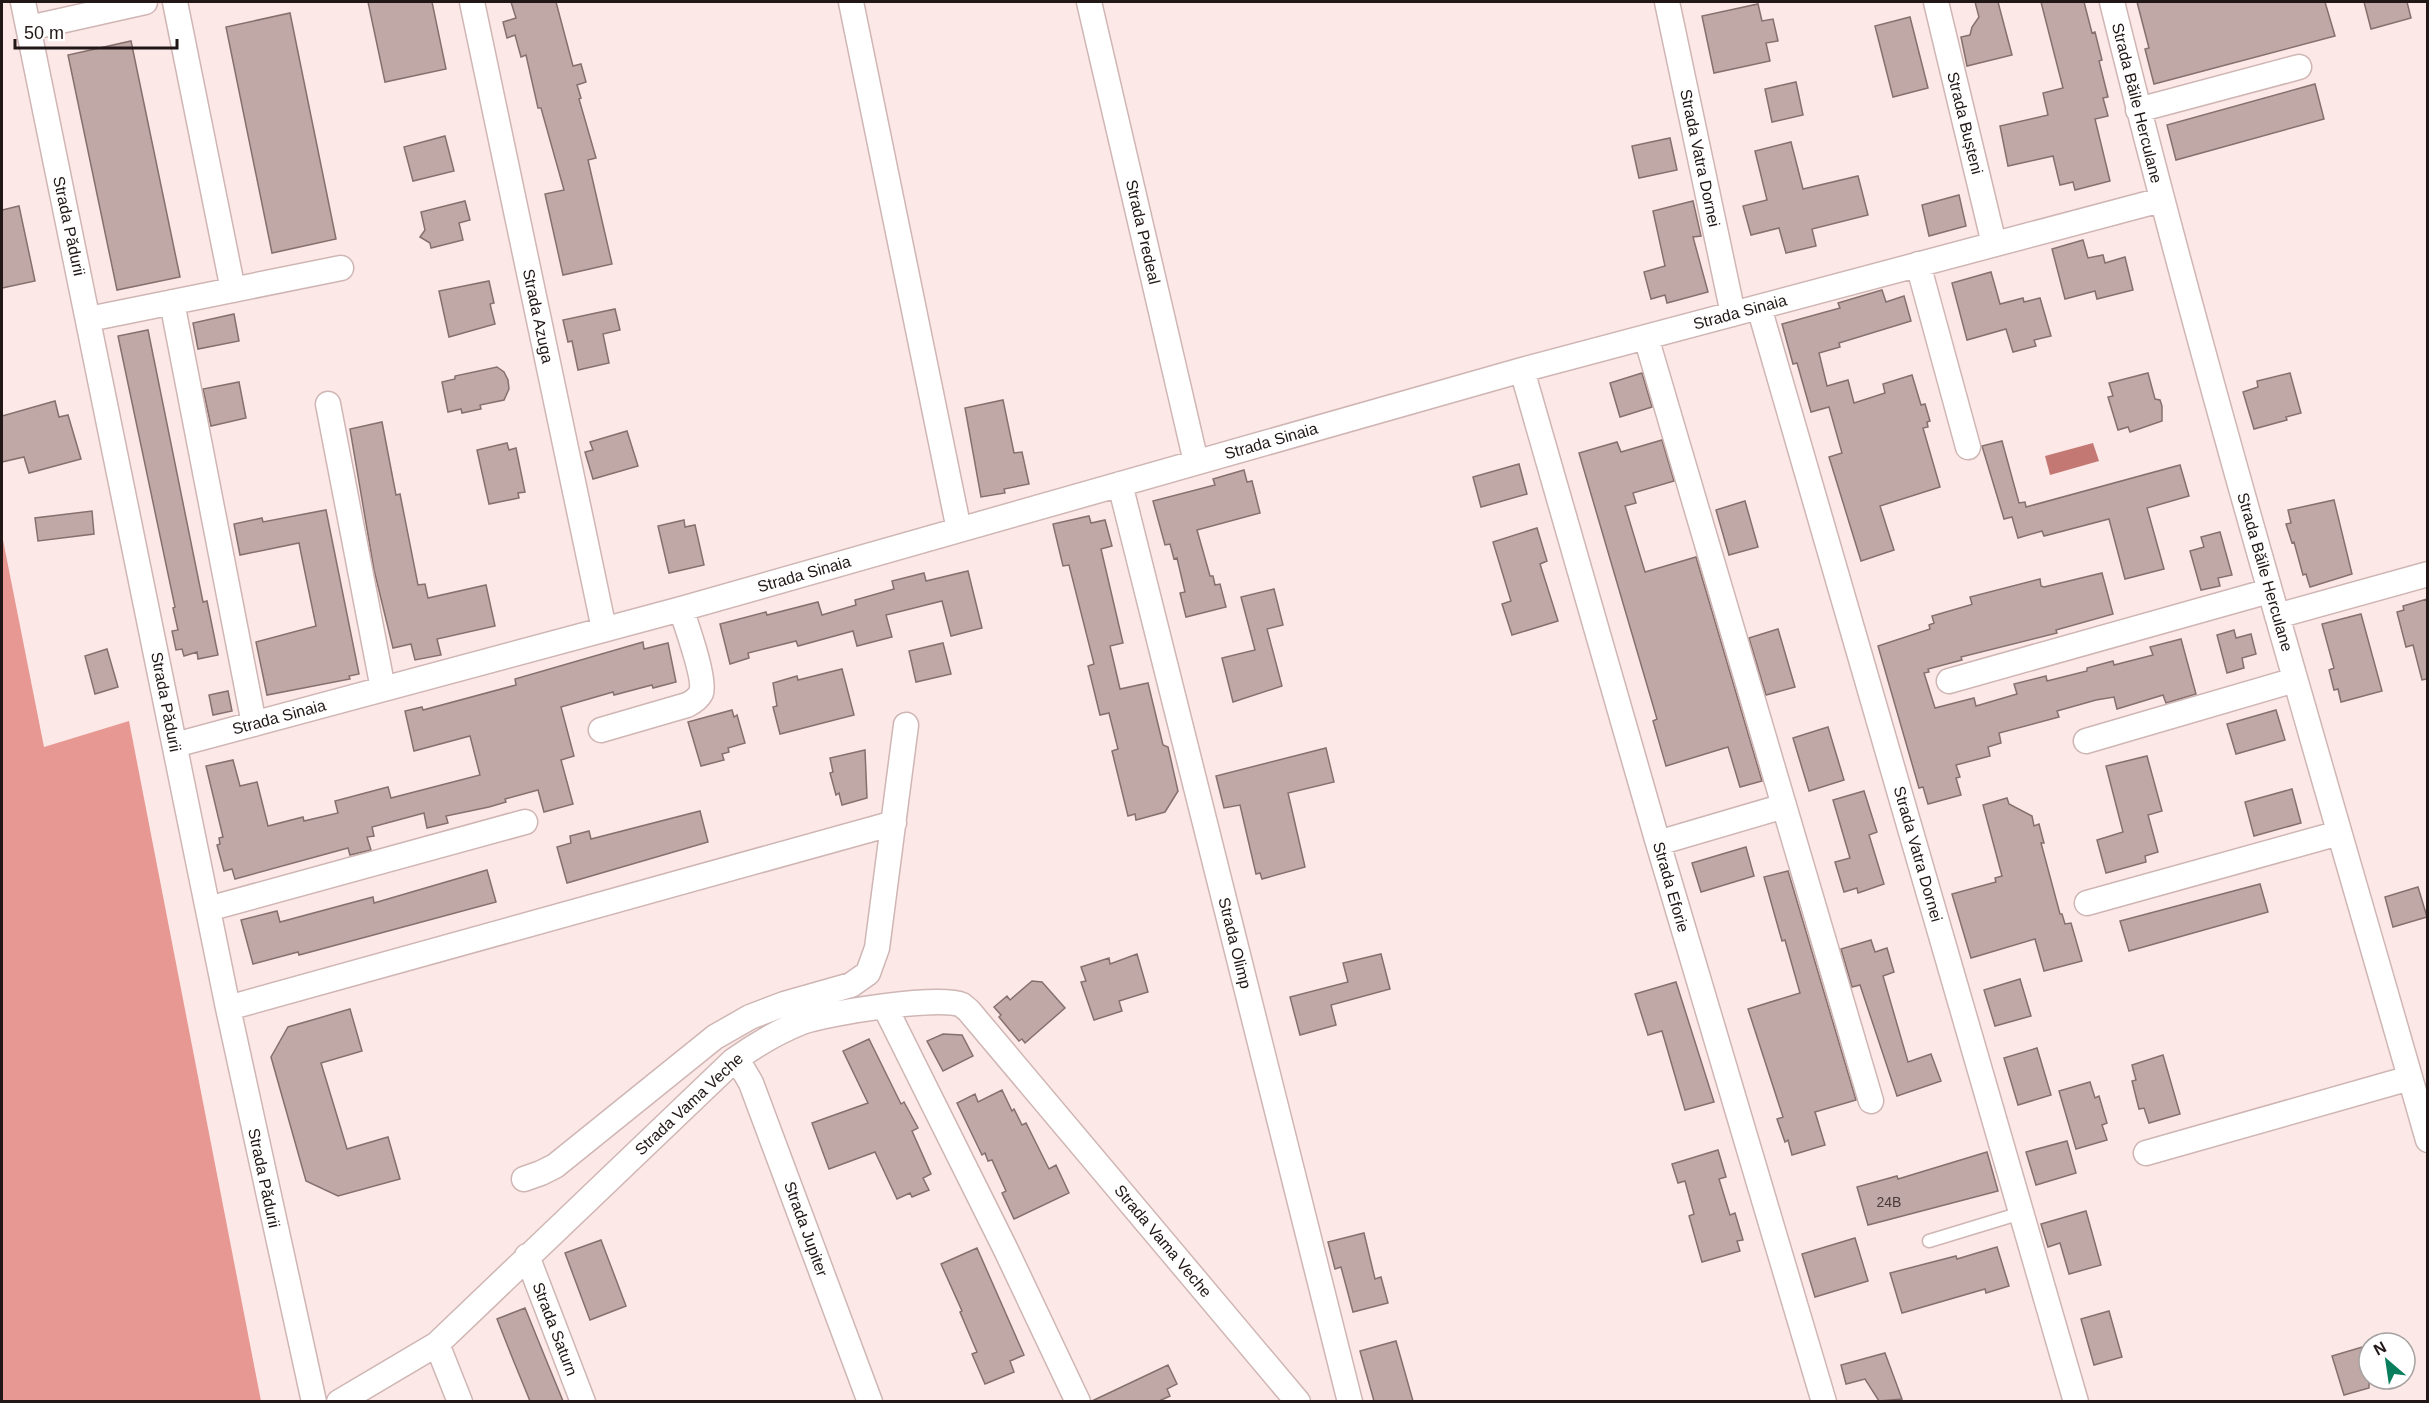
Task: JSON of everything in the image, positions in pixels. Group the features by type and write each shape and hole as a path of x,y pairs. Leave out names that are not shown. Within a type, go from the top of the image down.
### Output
{"street":[{"name":"Strada Pădurii","path":"23,2 228,1008 314,1401"},
{"path":"29,28 145,2"},
{"path":"175,2 233,290"},
{"name":"Strada Azuga","path":"472,2 604,630"},
{"path":"851,2 959,530"},
{"name":"Strada Predeal","path":"1089,2 1196,462"},
{"name":"Strada Vatra Dornei","path":"1667,2 1733,314"},
{"name":"Strada Bușteni","path":"1936,2 1995,244"},
{"name":"Strada Băile Herculane","path":"2112,2 2161,200 2427,1140"},
{"path":"2138,110 2299,67"},
{"name":"Strada Sinaia","path":"175,745 681,609 1522,370 2161,200"},
{"path":"1918,264 1968,447"},
{"path":"88,319 341,268"},
{"path":"172,302 254,724"},
{"name":"Strada Vatra Dornei","path":"1759,307 2076,1401"},
{"path":"1646,337 1870,1101"},
{"name":"Strada Eforie","path":"1522,370 1658,843 1824,1401"},
{"path":"328,404 383,689"},
{"name":"Strada Olimp","path":"1120,484 1350,1401"},
{"path":"2277,616 2427,573"},
{"path":"1948,681 2270,591"},
{"path":"601,730 687,705 700,693 701,677 681,609"},
{"path":"2086,741 2295,680"},
{"path":"524,1179 555,1166 700,1048 732,1026 800,998 851,985 868,973 877,948 906,725"},
{"path":"1658,843 1784,806"},
{"path":"208,909 525,822"},
{"path":"228,1008 894,823"},
{"path":"2087,903 2339,833"},
{"name":"Strada Vama Veche","path":"339,1401 437,1344 733,1061 769,1037 804,1022 851,1011 952,1003 962,1005 969,1011 1298,1401"},
{"path":"885,1007 1078,1401"},
{"name":"Strada Jupiter","path":"733,1061 744,1071 751,1083 870,1401"},
{"path":"2146,1153 2410,1077"},
{"name":"Strada Saturn","path":"527,1256 583,1401"},
{"path":"437,1344 460,1401"}],"lane":[{"path":"1929,1241 2021,1213"}],"shaded area":[{"path":"2093,443 2099,461 2050,475 2045,456"},
{"path":"2,535 44,747 129,721 261,1401 2,1401"}],"building":[{"path":"368,2 432,2 446,69 385,82"},
{"path":"511,2 556,2 573,66 581,64 586,82 577,85 581,98 579,99 596,158 588,160 612,264 563,275 545,194 564,190 541,108 538,108 526,55 521,57 515,35 507,38 503,22 516,18"},
{"path":"1975,2 1998,2 2012,55 1967,66 1961,37 1970,35 1979,17"},
{"path":"2041,2 2084,2 2092,33 2095,32 2108,97 2103,98 2108,116 2095,119 2110,181 2075,190 2073,182 2060,185 2053,156 2008,166 2000,126 2048,115 2043,93 2063,88"},
{"path":"2137,2 2325,2 2335,36 2154,84 2145,49 2149,48"},
{"path":"2364,2 2407,2 2411,18 2371,29"},
{"path":"1758,4 1762,21 1773,19 1778,41 1766,43 1770,61 1714,73 1702,16"},
{"path":"290,13 336,239 272,253 226,27"},
{"path":"1910,17 1928,88 1893,97 1875,26"},
{"path":"131,41 180,277 117,290 68,55"},
{"path":"1796,82 1803,115 1772,122 1765,89"},
{"path":"2315,84 2324,119 2176,160 2167,125"},
{"path":"445,136 454,171 413,181 404,147"},
{"path":"1670,138 1677,170 1639,178 1632,146"},
{"path":"1791,142 1803,189 1858,176 1868,215 1812,229 1816,246 1786,253 1779,228 1751,235 1743,206 1767,200 1755,151"},
{"path":"1959,195 1966,226 1929,236 1922,205"},
{"path":"465,201 470,220 459,223 463,240 431,248 430,243 420,237 425,230 421,212"},
{"path":"1693,201 1701,236 1693,237 1708,292 1667,303 1665,295 1651,299 1644,272 1665,266 1653,211"},
{"path":"19,206 35,281 2,288 2,210"},
{"path":"2083,240 2088,258 2103,255 2105,263 2125,257 2133,290 2097,299 2095,291 2065,299 2052,249"},
{"path":"1991,272 2000,304 2023,298 2024,302 2040,298 2051,336 2034,340 2036,346 2013,352 2006,329 1967,340 1952,283"},
{"path":"489,281 494,303 490,304 495,324 449,337 439,291"},
{"path":"1882,290 1886,302 1904,296 1911,321 1839,343 1840,347 1819,353 1827,386 1848,380 1854,403 1885,393 1883,384 1912,375 1921,405 1925,404 1930,421 1927,422 1928,427 1923,428 1940,487 1880,506 1894,550 1861,561 1829,457 1842,453 1829,407 1811,412 1797,363 1793,364 1782,324 1840,308 1838,303"},
{"path":"615,309 620,330 603,334 609,363 578,370 572,341 568,342 563,320"},
{"path":"234,314 239,341 198,349 193,323"},
{"path":"148,330 203,602 207,601 218,655 198,659 197,652 184,656 182,649 176,650 172,631 178,630 173,608 175,607 118,336"},
{"path":"497,367 504,372 508,380 509,389 504,400 480,405 481,409 462,413 461,409 448,412 442,382 455,379 455,376"},
{"path":"1642,373 1652,407 1620,417 1610,383"},
{"path":"2148,373 2155,399 2160,400 2162,406 2162,421 2130,432 2128,427 2118,430 2108,397 2113,396 2109,383"},
{"path":"2290,373 2301,413 2286,417 2287,420 2254,429 2243,392 2258,387 2257,381"},
{"path":"239,382 246,418 211,426 203,389"},
{"path":"1003,400 1014,453 1022,452 1029,484 1004,489 1005,493 981,497 965,408"},
{"path":"55,401 59,417 68,415 81,459 29,473 24,457 2,462 2,416"},
{"path":"382,422 396,495 400,494 418,585 425,584 428,598 486,585 495,626 437,639 441,655 415,660 411,644 393,648 374,570 350,429"},
{"path":"627,431 638,466 593,479 585,452 593,450 590,442"},
{"path":"1662,440 1674,481 1633,493 1636,503 1625,506 1645,572 1696,557 1762,781 1740,787 1728,747 1666,766 1653,721 1657,719 1579,453 1617,442 1621,452"},
{"path":"2002,441 2019,503 2025,502 2026,507 2180,465 2189,496 2147,508 2164,569 2125,579 2109,519 2044,536 2042,531 2018,538 2012,517 2004,519 1982,446"},
{"path":"507,443 509,450 516,448 525,492 518,493 519,498 489,504 477,450"},
{"path":"1519,464 1527,494 1481,507 1473,477"},
{"path":"1244,470 1247,482 1252,481 1260,513 1197,530 1210,576 1213,576 1215,585 1220,584 1226,607 1186,617 1180,593 1185,592 1177,558 1174,559 1170,544 1165,545 1153,501 1215,485 1213,479"},
{"path":"2334,500 2352,574 2310,587 2306,574 2303,575 2294,542 2292,543 2286,524 2291,523 2288,510"},
{"path":"1745,501 1758,547 1729,555 1716,510"},
{"path":"326,510 359,674 349,676 350,679 267,695 256,642 316,626 299,543 240,555 234,524 262,518 263,522"},
{"path":"92,511 94,534 38,541 35,518"},
{"path":"1089,516 1091,523 1105,520 1112,546 1101,549 1123,643 1110,646 1120,689 1148,683 1163,745 1168,747 1178,791 1165,812 1136,820 1135,814 1128,816 1112,751 1118,749 1109,713 1100,715 1088,666 1094,664 1069,565 1063,566 1053,524"},
{"path":"684,520 685,527 695,525 704,565 669,573 658,526"},
{"path":"1537,528 1547,561 1540,564 1558,621 1512,635 1502,604 1511,601 1493,542"},
{"path":"2220,532 2232,575 2218,578 2220,586 2201,590 2190,551 2204,547 2201,537"},
{"path":"968,571 982,628 951,636 942,601 886,615 892,637 857,646 853,631 798,646 796,641 748,653 749,658 730,664 720,624 818,602 822,615 856,605 855,600 894,589 892,581 924,573 926,581"},
{"path":"2102,573 2113,614 2056,630 2057,633 1961,657 1962,660 1928,669 1929,672 1924,673 1935,708 1974,698 1976,706 2017,694 2014,684 2046,676 2047,681 2087,671 2087,668 2113,661 2114,665 2153,655 2150,647 2181,639 2196,694 2166,703 2163,695 2117,709 2114,697 2096,700 2057,711 2059,717 1999,733 2001,743 1988,747 1990,756 1956,765 1960,777 1956,778 1961,795 1928,804 1923,787 1919,788 1878,646 1930,629 1929,625 1934,623 1932,616 1972,604 1970,597 2040,579 2041,586 2044,587"},
{"path":"1274,589 1283,625 1267,629 1282,686 1233,702 1222,658 1255,650 1241,597"},
{"path":"2427,599 2427,679 2422,680 2413,645 2406,647 2397,612 2404,610 2403,606"},
{"path":"2361,614 2382,691 2341,702 2338,689 2334,690 2329,670 2334,668 2322,624"},
{"path":"1778,629 1795,687 1766,695 1749,638"},
{"path":"2234,630 2236,638 2251,634 2256,654 2242,658 2244,668 2227,673 2217,635"},
{"path":"643,642 644,649 668,643 676,682 653,688 652,685 614,695 613,692 561,707 574,756 561,760 573,804 544,812 538,790 505,799 506,802 489,807 446,816 448,823 427,828 424,813 372,827 374,836 367,837 371,850 350,855 348,848 235,879 232,869 224,871 217,845 220,844 219,838 223,837 206,766 233,760 240,786 257,782 268,826 303,817 304,821 338,813 335,801 388,787 391,798 480,775 470,736 414,751 405,711 422,707 423,710 516,685 515,679"},
{"path":"943,643 951,674 916,682 909,651"},
{"path":"107,649 118,687 95,694 85,656"},
{"path":"842,669 854,715 780,734 773,707 777,706 773,683 797,676 798,680"},
{"path":"228,691 232,711 213,715 209,695"},
{"path":"732,710 734,717 737,715 745,743 728,748 729,752 722,754 724,760 701,766 688,722"},
{"path":"2276,710 2285,740 2236,754 2227,724"},
{"path":"1828,727 1844,780 1809,791 1793,738"},
{"path":"1326,748 1334,782 1288,793 1305,867 1262,879 1260,873 1256,874 1240,805 1224,808 1216,776"},
{"path":"865,750 867,798 842,805 839,793 836,795 830,773 833,772 830,758"},
{"path":"2147,756 2162,811 2148,815 2158,852 2145,856 2146,862 2106,873 2097,840 2123,832 2106,766"},
{"path":"2292,789 2301,823 2254,836 2245,802"},
{"path":"1864,791 1877,832 1869,835 1884,884 1858,893 1857,888 1844,892 1835,862 1850,858 1833,800"},
{"path":"2007,798 2009,804 2032,816 2034,826 2039,824 2044,843 2041,843 2060,914 2065,924 2071,923 2082,961 2044,971 2035,939 1971,958 1952,894 1996,882 1995,878 2002,876 1983,805"},
{"path":"700,811 708,842 567,883 557,847 571,843 570,836 589,831 591,839"},
{"path":"1746,847 1754,876 1701,892 1692,863"},
{"path":"487,870 496,902 299,955 298,952 253,964 241,920 277,911 280,922 373,897 374,903"},
{"path":"1788,871 1856,1100 1815,1112 1825,1145 1792,1155 1788,1140 1785,1142 1777,1119 1783,1117 1748,1009 1800,993 1764,877"},
{"path":"2260,884 2268,912 2129,951 2120,921"},
{"path":"2418,887 2427,917 2393,927 2385,897"},
{"path":"1871,940 1875,952 1887,948 1894,972 1883,976 1908,1062 1931,1054 1941,1081 1897,1096 1860,985 1852,987 1841,949"},
{"path":"1137,954 1148,992 1119,1001 1122,1011 1094,1020 1081,982 1086,981 1081,967 1109,958 1110,964"},
{"path":"1381,954 1390,989 1331,1005 1336,1025 1300,1035 1290,997 1348,982 1343,963"},
{"path":"2020,979 2031,1016 1995,1026 1984,990"},
{"path":"1032,981 1042,982 1065,1008 1025,1043 1022,1039 1019,1041 999,1017 1001,1015 994,1007 1007,996 1010,1000"},
{"path":"1676,982 1714,1102 1685,1110 1662,1031 1648,1035 1635,994"},
{"path":"350,1009 362,1051 321,1063 347,1149 388,1137 400,1179 338,1196 306,1181 271,1057 288,1027"},
{"path":"943,1034 962,1035 973,1056 943,1071 927,1041"},
{"path":"869,1039 901,1104 904,1102 918,1128 912,1131 931,1174 923,1178 929,1190 912,1197 910,1193 897,1199 875,1152 829,1169 812,1123 868,1103 843,1051"},
{"path":"2037,1048 2051,1095 2018,1105 2004,1058"},
{"path":"2163,1055 2180,1114 2149,1123 2144,1108 2139,1109 2132,1081 2136,1080 2132,1065"},
{"path":"2090,1082 2095,1098 2099,1096 2107,1123 2102,1125 2107,1140 2076,1149 2059,1091"},
{"path":"1002,1090 1022,1125 1026,1123 1049,1169 1056,1165 1069,1193 1014,1219 1002,1193 1006,1191 992,1160 988,1161 985,1153 982,1155 957,1103 975,1094 978,1102"},
{"path":"2067,1141 2076,1173 2036,1185 2026,1152"},
{"path":"1718,1150 1726,1177 1719,1179 1730,1215 1735,1213 1743,1240 1737,1241 1740,1251 1702,1262 1689,1216 1694,1214 1685,1181 1678,1183 1672,1164"},
{"path":"1987,1152 1998,1191 1868,1225 1857,1187 1897,1176 1898,1179"},
{"path":"2086,1211 2101,1265 2069,1274 2060,1243 2048,1247 2041,1224"},
{"path":"1364,1233 1375,1279 1381,1277 1388,1303 1353,1312 1341,1267 1335,1269 1328,1242"},
{"path":"1855,1238 1868,1281 1815,1297 1802,1254"},
{"path":"601,1240 626,1306 590,1320 565,1253"},
{"path":"1997,1247 2009,1286 1986,1293 1985,1289 1902,1313 1890,1273 1956,1256 1957,1259"},
{"path":"977,1248 1024,1355 1010,1361 1014,1372 985,1384 972,1354 977,1352 960,1312 962,1311 941,1264"},
{"path":"525,1308 563,1401 530,1401 512,1357 497,1319"},
{"path":"2109,1311 2122,1357 2094,1365 2081,1319"},
{"path":"1396,1341 1413,1401 1374,1401 1360,1351"},
{"path":"2357,1349 2358,1391 2344,1395 2332,1356"},
{"path":"1885,1353 1902,1399 1879,1401 1865,1379 1846,1384 1841,1365"},
{"path":"1168,1365 1177,1384 1167,1389 1170,1396 1159,1401 1092,1401"}]}
